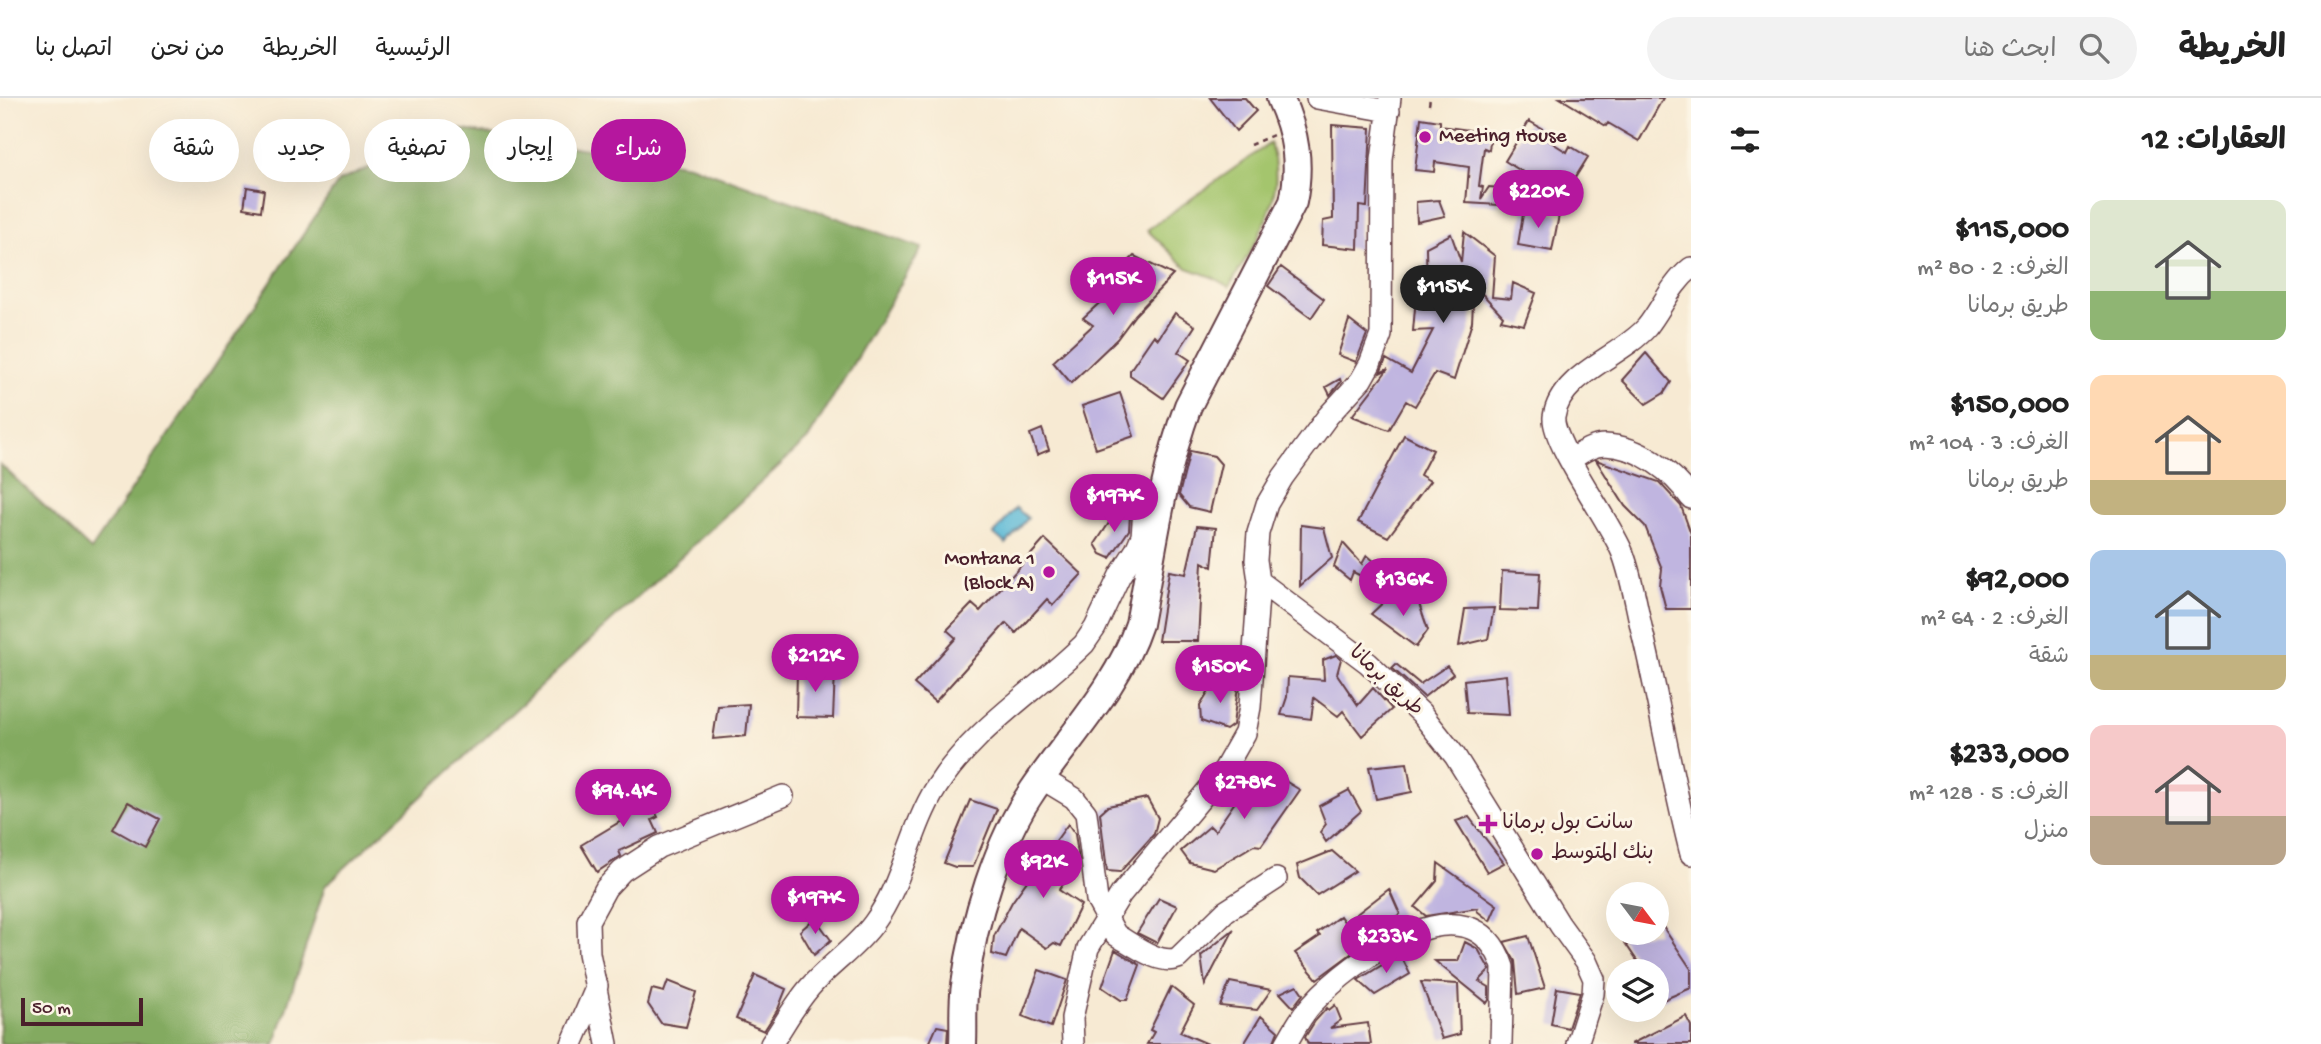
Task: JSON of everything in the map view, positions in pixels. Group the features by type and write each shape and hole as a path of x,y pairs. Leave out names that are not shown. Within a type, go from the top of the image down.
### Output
{"main road":[{"path":"963,1044 964,988 972,939 1008,836 1041,778 1110,685 1133,643 1139,624 1169,461 1188,406 1293,202 1298,176 1296,155 1292,128 1280,98"}],"street":[{"path":"1073,1044 1072,1018 1088,948 1147,860 1223,772 1245,733 1250,706 1259,581 1256,560 1258,533 1267,504 1283,477 1328,416 1361,380 1381,335 1382,160 1389,104 1317,98"},
{"path":"1691,268 1667,295 1647,327 1625,346 1581,376 1558,402 1554,416 1554,428 1622,552 1691,854"},
{"path":"1570,460 1583,451 1604,445 1628,450 1649,459 1665,471 1681,484 1691,498"},
{"path":"771,1044 810,987 860,940 876,921 888,900 934,790 952,765 989,724 1084,644 1136,550 1142,536 1144,510 1162,496"},
{"name":"طريق برمانا","path":"1259,581 1377,671 1421,713 1455,755 1560,925 1586,961 1594,979 1577,1044"},
{"path":"1041,778 1074,798 1086,813 1097,900 1116,936 1162,959 1171,961 1184,953 1226,911 1276,879"},
{"path":"607,1044 589,953 588,921 606,888 622,871 659,847 783,796"},
{"path":"1286,1044 1299,1020 1314,1001 1372,952 1395,939 1424,929 1452,924 1477,930 1487,938 1500,957 1503,967 1501,1044"},
{"path":"572,1044 597,986"}],"path":[{"path":"1429,105 1430,98"},
{"path":"1250,145 1268,137"}],"green space":[{"path":"470,131 484,133 484,182 577,182 577,148 591,150 591,182 686,182 686,165 689,165 922,248 808,439 325,886 275,1044 0,1044 0,464 91,550 338,182 350,182 350,176 364,170 364,182 470,182"},
{"path":"1270,143 1276,181 1273,200 1257,238 1229,287 1212,277 1187,268 1147,230"}],"water":[{"path":"1016,508 1028,518 1006,544 994,534"}],"building":[{"path":"1210,98 1245,98 1256,111 1236,131"},
{"path":"1560,98 1663,98 1639,141 1608,123 1606,126"},
{"path":"1421,118 1440,121 1440,126 1491,133 1489,150 1484,148 1479,186 1483,187 1481,199 1489,187 1500,188 1499,205 1466,203 1469,167 1435,162 1434,172 1415,170"},
{"path":"1529,121 1546,131 1543,137 1567,152 1570,146 1588,157 1563,197 1505,161"},
{"path":"1332,125 1371,128 1367,207 1359,206 1358,249 1322,245 1323,221 1333,219"},
{"path":"247,187 264,190 261,211 244,208"},
{"path":"1439,200 1445,216 1417,222 1416,202"},
{"path":"1524,208 1559,215 1552,251 1518,245"},
{"path":"1464,232 1495,256 1492,297 1511,299 1513,283 1536,293 1524,325 1501,320 1503,316 1474,285 1472,322 1454,380 1435,373 1415,406 1406,401 1389,430 1352,416 1388,369 1380,373 1386,359 1411,373 1433,330 1413,331 1416,297 1427,298 1426,247 1451,234 1461,262"},
{"path":"1134,256 1173,275 1135,315 1117,339 1071,383 1053,362 1093,325 1083,318 1130,275 1125,265"},
{"path":"1281,267 1324,299 1311,318 1268,286"},
{"path":"1175,313 1195,326 1178,352 1190,360 1163,398 1130,375 1130,370 1154,335 1158,339"},
{"path":"1349,320 1367,334 1356,362 1338,355"},
{"path":"1646,353 1671,382 1664,393 1646,404 1622,380"},
{"path":"1340,379 1341,382 1330,395 1326,387"},
{"path":"1120,393 1134,436 1096,449 1082,406"},
{"path":"1042,429 1049,450 1037,455 1030,434"},
{"path":"1404,435 1433,450 1420,475 1430,481 1388,537 1358,522"},
{"path":"1190,451 1214,456 1221,464 1210,512 1189,507 1179,495"},
{"path":"1596,460 1659,482 1681,506 1691,534 1691,609 1666,609 1660,586 1662,569 1645,526 1625,506"},
{"path":"1124,509 1130,515 1129,530 1110,558 1101,554 1095,544 1115,514"},
{"path":"1301,525 1324,528 1332,558 1300,586"},
{"path":"1197,526 1216,528 1212,567 1202,562 1198,641 1158,641 1169,571 1186,574"},
{"path":"1045,539 1082,574 1053,605 1047,599 1016,633 1006,623 935,702 914,684 956,638 947,630 972,604 980,611"},
{"path":"1343,543 1362,564 1367,555 1385,571 1381,586 1353,572 1350,580 1334,567"},
{"path":"1502,571 1540,573 1538,611 1500,610"},
{"path":"1407,594 1417,598 1428,630 1416,647 1371,614 1387,599"},
{"path":"1494,608 1488,639 1459,646 1465,609"},
{"path":"1336,655 1341,659 1337,674 1358,705 1373,688 1392,709 1362,736 1343,711 1338,716 1314,698 1311,719 1281,715 1287,697 1288,677 1324,680 1323,660"},
{"path":"1396,664 1420,684 1447,666 1453,674 1424,697 1392,668"},
{"path":"797,671 835,672 833,718 796,717"},
{"path":"1506,675 1509,715 1467,713 1464,680"},
{"path":"1218,677 1238,686 1233,725 1226,730 1201,721 1200,706"},
{"path":"749,704 746,736 713,739 718,706"},
{"path":"1407,763 1412,792 1376,799 1369,767"},
{"path":"1260,766 1300,790 1261,846 1254,845 1214,869 1190,863 1181,851 1210,826 1215,831"},
{"path":"635,786 639,795 643,793 645,798 648,797 658,817 652,820 658,833 619,851 621,856 597,872 581,845 621,821 611,798"},
{"path":"1349,790 1361,811 1326,842 1320,832 1326,824 1319,806"},
{"path":"1147,798 1158,818 1154,834 1120,872 1107,871 1100,813 1108,806"},
{"path":"970,800 997,809 973,867 955,867 944,863"},
{"path":"128,802 160,819 145,847 113,829"},
{"path":"1469,817 1504,863 1487,872 1456,821"},
{"path":"1068,824 1075,834 1079,861 1059,890 1081,905 1061,946 1054,943 1047,948 1019,928 1006,958 992,954 994,936 1012,902"},
{"path":"1332,851 1355,871 1317,895 1300,878 1297,865"},
{"path":"1438,863 1497,905 1490,921 1477,911 1478,908 1426,916 1415,907 1437,881"},
{"path":"1389,889 1400,914 1388,922 1379,915 1384,925 1360,942 1363,945 1317,979 1295,953 1320,936 1317,933 1340,916 1345,923"},
{"path":"1159,898 1177,906 1157,943 1137,933"},
{"path":"815,918 831,940 814,955 800,931"},
{"path":"1234,929 1205,985 1201,956"},
{"path":"1528,936 1545,988 1518,994 1515,961 1504,942"},
{"path":"1670,938 1691,969 1691,988 1669,997 1669,959 1636,959 1626,945 1670,945"},
{"path":"1465,942 1478,949 1490,970 1479,981 1489,987 1487,1003 1435,961 1458,961"},
{"path":"1115,950 1140,965 1127,1000 1121,1000 1102,987"},
{"path":"1400,954 1410,974 1375,995 1358,980"},
{"path":"1039,970 1067,980 1051,1027 1022,1016"},
{"path":"755,975 786,989 778,1009 764,1031 736,1019"},
{"path":"668,981 696,992 686,1027 661,1023 648,1004 652,989 664,992"},
{"path":"1230,982 1271,990 1257,1010 1220,1006"},
{"path":"1421,982 1458,984 1460,1034 1442,1039"},
{"path":"1297,985 1303,994 1293,1007 1280,993"},
{"path":"1171,987 1194,1005 1180,1032 1208,1044 1147,1044 1154,1032 1150,1030"},
{"path":"1557,988 1580,992 1568,1028 1551,1024"},
{"path":"1335,1005 1341,1020 1330,1028 1368,1023 1371,1044 1308,1044 1305,1037 1315,1021 1327,1008 1329,1010"},
{"path":"1261,1016 1278,1031 1273,1044 1244,1044"},
{"path":"1686,1016 1691,1026 1691,1044 1631,1044"},
{"path":"937,1026 948,1028 947,1044 929,1044"}],"place":[{"name":"Meeting House","path":"1425,137"},
{"name":"Montana 1 (Block A)","path":"1049,572"},
{"name":"سانت بول برمانا","path":"1488,824"},
{"name":"بنك المتوسط","path":"1537,854"}]}
